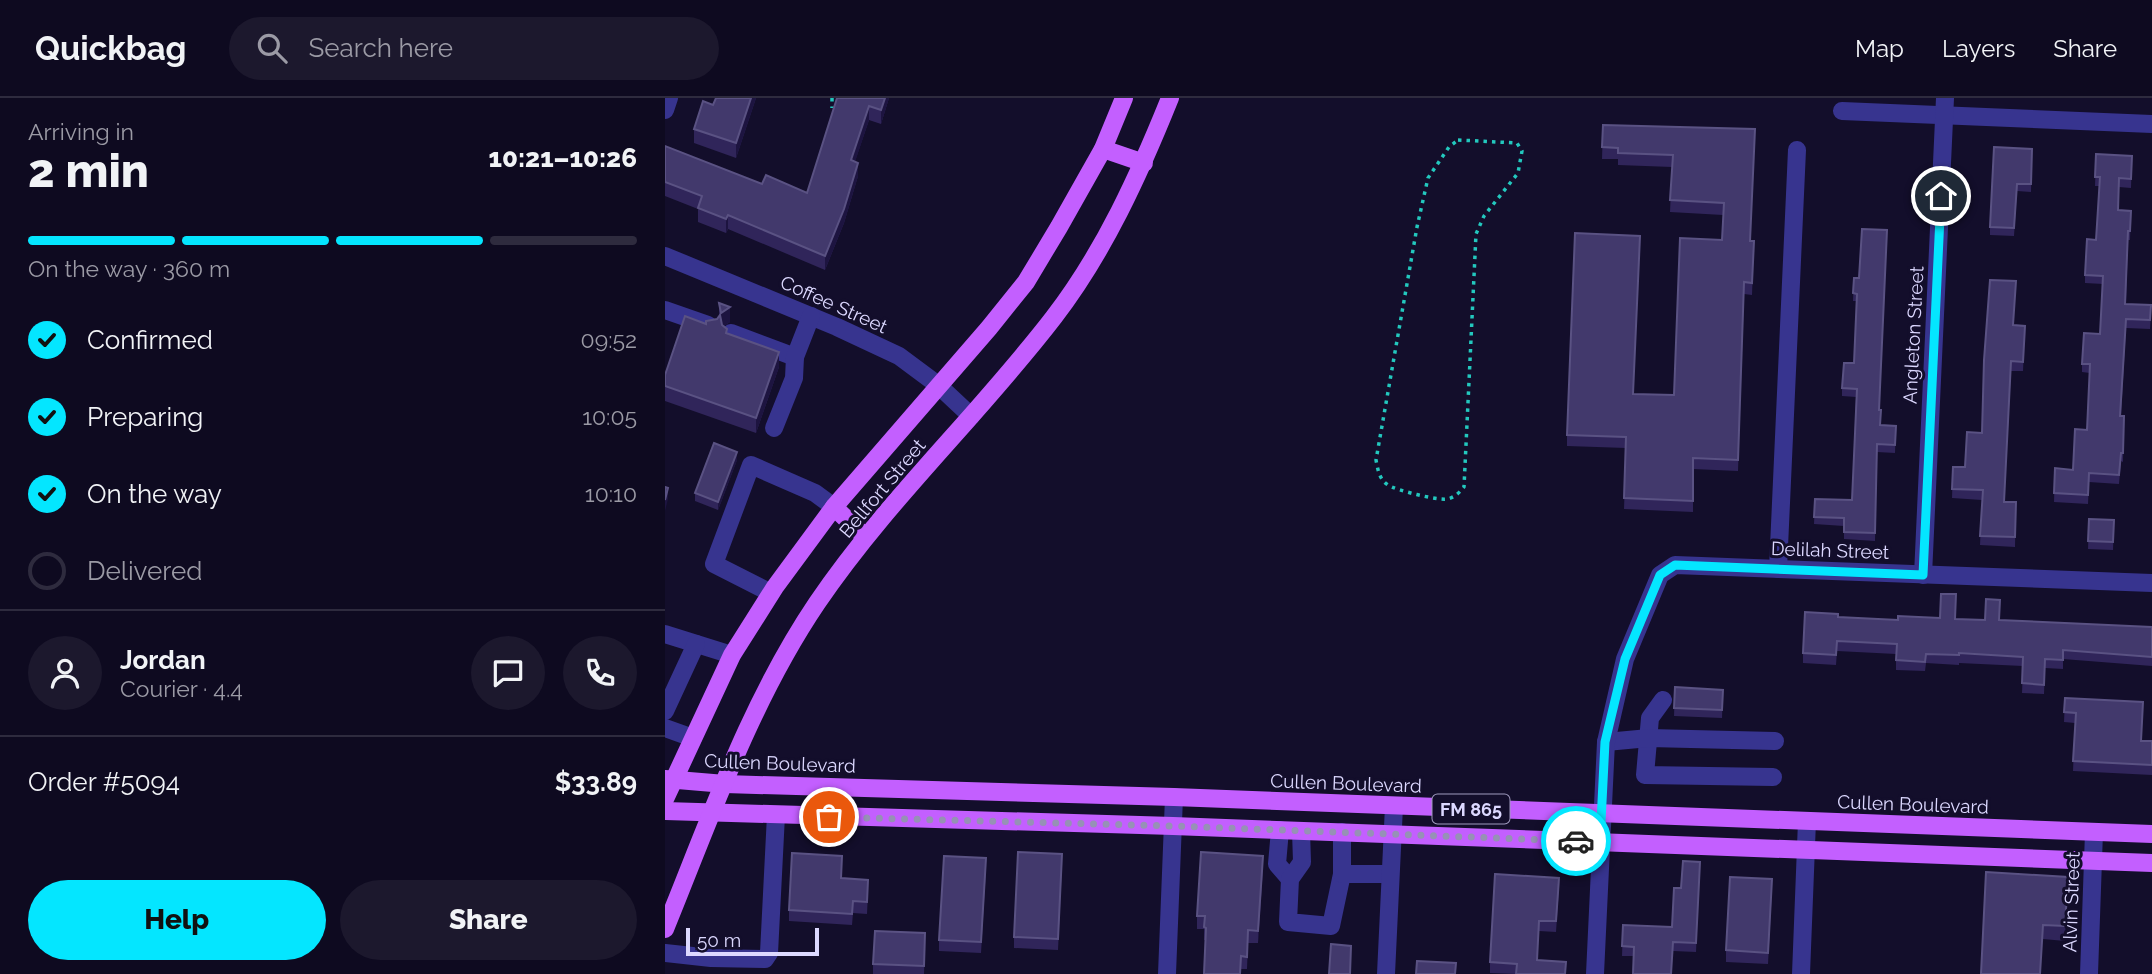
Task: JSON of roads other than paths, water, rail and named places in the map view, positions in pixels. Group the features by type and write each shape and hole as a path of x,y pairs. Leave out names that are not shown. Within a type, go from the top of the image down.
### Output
{"main road":[{"name":"Bellfort Street","path":"665,799 669,779 693,738 732,655 771,593 834,507 989,328 1025,282 1103,149 1124,98"},
{"name":"Bellfort Street","path":"665,929 725,783 783,657 817,603 865,537 1054,317 1098,252 1144,163 1170,98"},
{"path":"1103,149 1144,163"},
{"path":"834,507 865,537"},
{"name":"Cullen Boulevard","path":"669,779 2152,834"},
{"name":"FM 865","path":"665,811 1173,826 2152,863"}],"street":[{"path":"665,110 670,98"},
{"path":"1842,111 1945,107 2152,124"},
{"name":"Angleton Street","path":"1923,575 1945,107"},
{"path":"1778,569 1797,150"},
{"name":"Coffee Street","path":"666,260 811,316 899,356 938,385 971,416"},
{"path":"665,310 710,325"},
{"path":"774,428 794,378 795,357 811,316"},
{"path":"731,333 795,357"},
{"path":"771,593 714,564 751,466 815,494 834,507"},
{"name":"Delilah Street","path":"1605,742 1625,659 1660,575 1675,565 2152,583"},
{"path":"665,634 732,655"},
{"path":"665,711 696,644"},
{"path":"1663,700 1650,718 1645,775 1773,777"},
{"path":"665,728 693,738"},
{"path":"1595,974 1605,742 1649,738 1775,741"},
{"path":"1167,974 1174,797"},
{"path":"1386,974 1394,806"},
{"path":"665,953 765,967 769,953 776,815"},
{"path":"1801,974 1807,821"},
{"path":"1280,830 1277,864 1290,879"},
{"path":"1301,831 1302,862 1290,879 1288,922 1331,926 1342,874 1342,832"},
{"name":"Alvin Street","path":"2089,974 2094,832"},
{"path":"1342,874 1390,874"}]}
